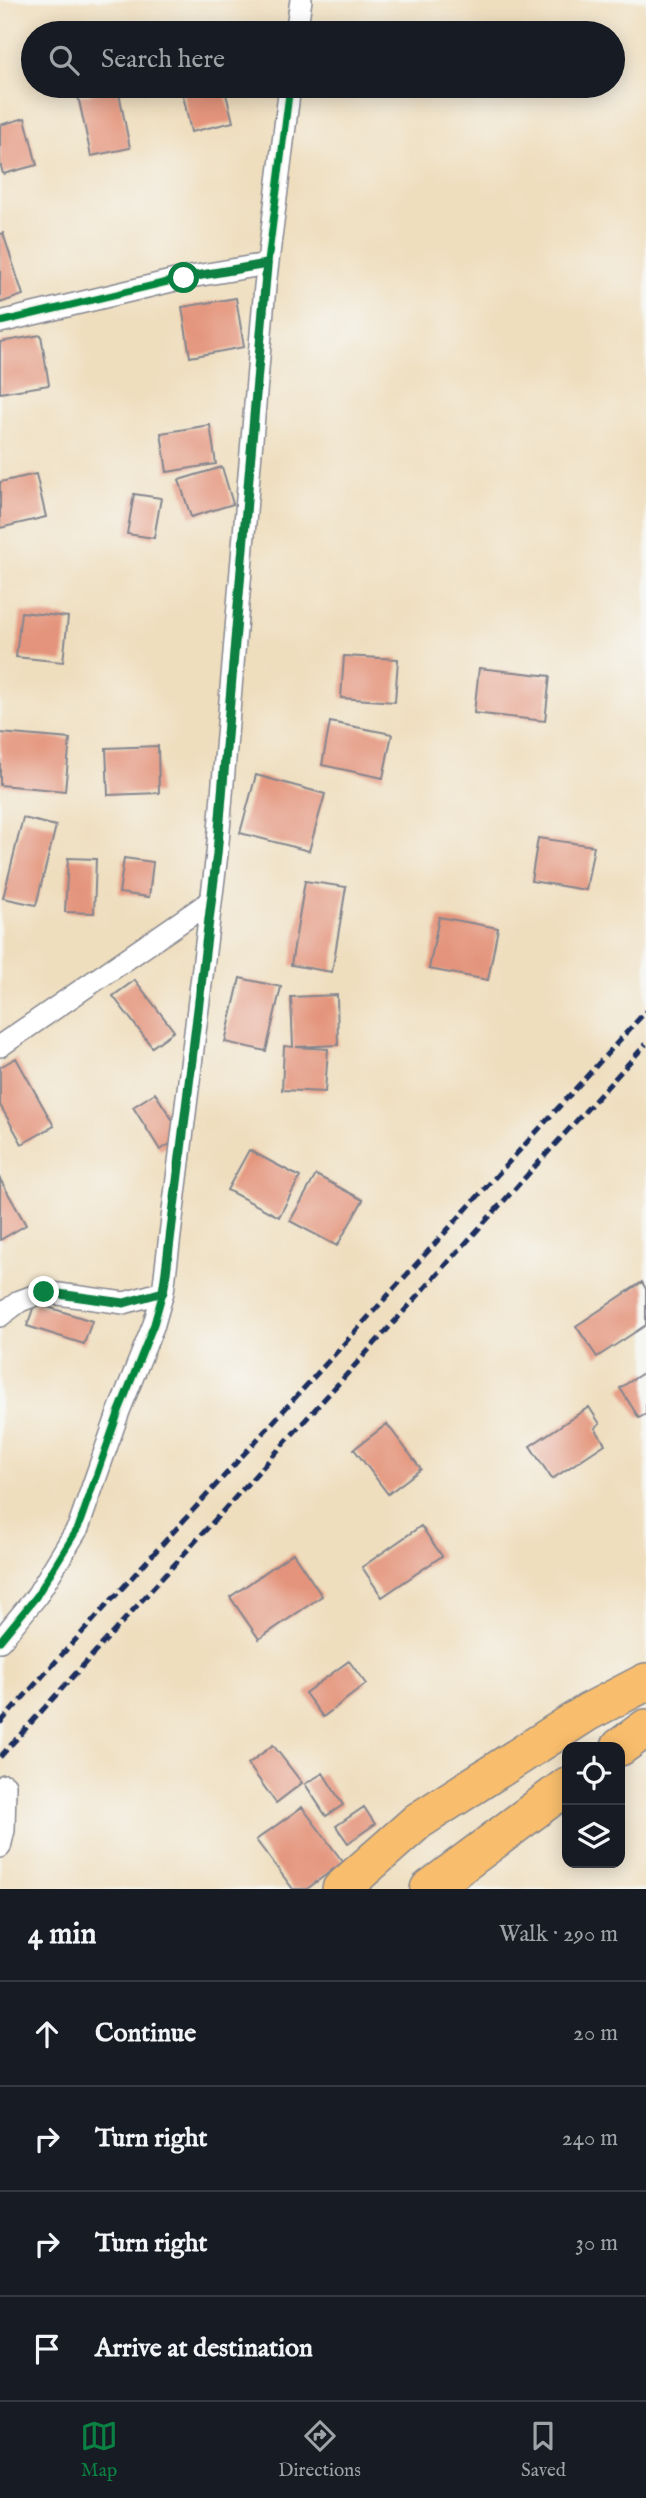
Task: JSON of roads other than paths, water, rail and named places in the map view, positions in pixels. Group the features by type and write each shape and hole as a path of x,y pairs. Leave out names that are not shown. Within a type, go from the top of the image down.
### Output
{"highway":[{"path":"341,1889 418,1821 588,1712 646,1682"},
{"path":"625,1743 646,1728"},
{"path":"429,1889 562,1790"}],"street":[{"path":"298,21 301,0"},
{"path":"0,1641 36,1597 78,1528 119,1411 154,1324 163,1292 211,901 267,264 288,98"},
{"path":"0,322 184,278 267,264"},
{"path":"0,1046 211,901"},
{"path":"0,1317 20,1301 44,1292 124,1303 163,1292"},
{"path":"0,1847 4,1830 5,1785"}],"railway":[{"path":"0,1723 646,1011"},
{"path":"0,1757 646,1044"}]}
